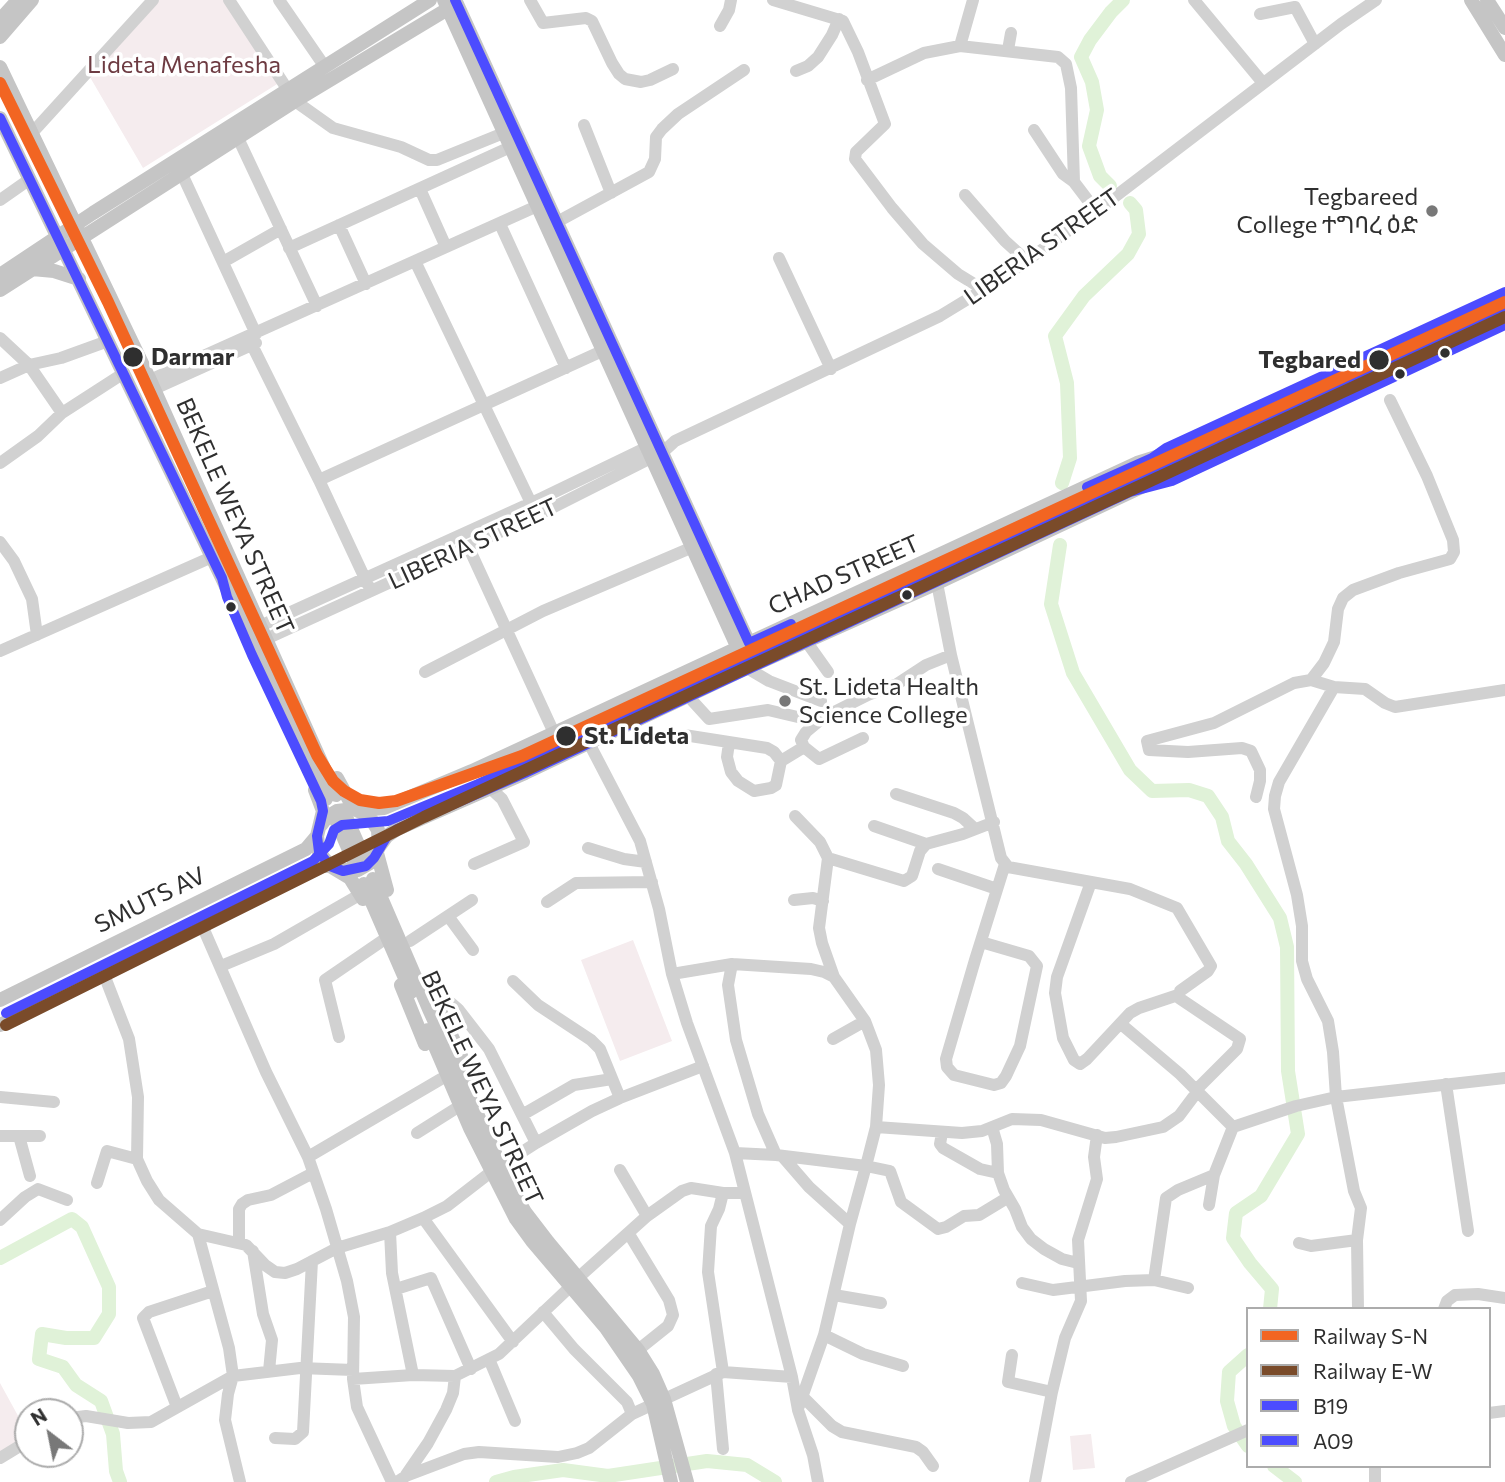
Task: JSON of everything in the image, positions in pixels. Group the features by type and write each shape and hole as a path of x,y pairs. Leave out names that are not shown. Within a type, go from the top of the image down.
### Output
{"main road":[{"path":"0,20 18,0"},
{"path":"0,37 33,0"},
{"path":"78,231 182,174 238,138 325,67 430,0"},
{"path":"1471,0 1505,54"},
{"path":"1487,0 1505,28"},
{"path":"0,290 32,269 61,242 78,231 292,96 453,2 753,668"},
{"name":"BEKELE WEYA STREET","path":"0,66 152,384 265,638 331,797 0,118"},
{"path":"32,253 42,232 44,207"},
{"path":"0,275 32,253 61,242"},
{"path":"32,269 54,271 79,279"},
{"name":"CHAD STREET","path":"1152,458 1166,448 1505,292"},
{"name":"CHAD STREET","path":"349,814 384,808 472,771 1152,458 1169,453 1505,300"},
{"name":"CHAD STREET","path":"369,856 397,829 937,583 1505,316"},
{"name":"CHAD STREET","path":"1130,492 1172,481 1505,325"},
{"path":"222,578 227,597 252,655 321,801 323,811 319,852 334,867 366,885 382,942 441,1079 455,1109 476,1124 482,1104 383,880 349,814 344,794 299,696 265,638"},
{"path":"0,1025 305,872 321,866 351,871 370,863 369,856 379,835 369,816 337,811 327,817 319,831"},
{"name":"SMUTS AV","path":"0,1000 306,849 319,831"},
{"name":"BEKELE WEYA STREET","path":"366,885 476,1124 516,1219 574,1282 659,1401 669,1475"},
{"path":"574,1282 638,1350 684,1472"}],"street":[{"path":"229,0 292,96 333,128 401,147 429,160 438,160 513,138"},
{"path":"296,0 282,4 325,67"},
{"path":"530,0 543,23 586,18 592,22 612,62 625,79 641,82 673,69"},
{"path":"720,26 731,0"},
{"path":"773,0 838,19 846,26 885,124 856,152 855,159 923,244 958,274 984,290"},
{"path":"960,46 973,0"},
{"path":"1194,0 1263,83"},
{"name":"LIBERIA STREET","path":"265,638 468,547 491,528 531,503 675,441 940,316 984,290 1096,211 1376,0"},
{"path":"32,133 151,1"},
{"path":"1260,14 1295,7 1315,44"},
{"path":"796,71 808,66 818,57 832,35 838,19"},
{"path":"1008,50 1011,33"},
{"path":"867,80 924,53 960,46 1058,57 1066,65 1072,104 1073,182"},
{"path":"252,339 366,284 417,265 446,247 547,211 611,193 649,172 655,159 656,137 678,114 744,69"},
{"path":"584,125 611,193"},
{"path":"1034,130 1063,174 1073,182 1096,211"},
{"path":"238,138 317,306"},
{"path":"289,248 420,189 513,138"},
{"path":"182,174 223,262 252,339 371,591"},
{"path":"0,200 30,178"},
{"path":"420,189 446,247"},
{"path":"965,195 1005,241 1027,261"},
{"path":"339,225 366,284"},
{"path":"152,384 501,227"},
{"path":"501,227 566,368"},
{"path":"223,262 281,229"},
{"path":"779,258 831,369"},
{"path":"417,265 531,503"},
{"path":"0,339 29,365 62,413"},
{"path":"0,378 29,365 61,358 108,341"},
{"path":"319,480 609,348"},
{"path":"0,463 38,436 62,413 124,373"},
{"path":"1311,680 1324,663 1334,642 1338,609 1343,598 1353,590 1399,573 1450,559 1454,552 1453,540 1427,477 1390,401"},
{"name":"LIBERIA STREET","path":"265,638 365,579 491,528 655,449"},
{"path":"0,542 14,561 32,599 37,635"},
{"path":"425,673 506,629 698,544"},
{"path":"468,547 554,733"},
{"path":"0,651 212,557"},
{"path":"928,562 937,583 951,655 1001,858 1005,864 1008,867 1091,881 1130,889 1177,908 1211,966 1178,995 1130,1013 1087,1059 1076,1063 1063,1038 1056,1006 1057,977 1091,881"},
{"path":"806,641 828,672"},
{"path":"863,737 819,759 804,747 801,740 802,736 824,717 897,684 926,665 951,655"},
{"path":"753,668 821,701"},
{"path":"1256,797 1260,770 1251,751 1242,748 1188,752 1153,750 1147,747 1147,741 1214,723 1294,683 1311,680 1334,687 1365,689 1395,707 1505,690"},
{"path":"1334,687 1279,782 1274,809 1297,895 1302,926 1304,971 1328,1021 1334,1052 1336,1097 1354,1191 1361,1208 1357,1240 1358,1307"},
{"path":"688,695 709,719 768,710 802,718"},
{"path":"578,722 637,833 652,882 672,974 735,1153 818,1482"},
{"path":"684,735 767,748 781,761"},
{"path":"729,743 728,764 731,772 738,781 754,791 776,785 781,761 804,747"},
{"path":"474,864 524,842 502,799 490,788"},
{"path":"896,794 954,813 975,830"},
{"path":"795,816 820,842 828,858 820,935 834,977 865,1021 876,1050 879,1085 876,1128 824,1335 798,1410"},
{"path":"828,858 904,881 912,876 920,851 926,844 994,822"},
{"path":"874,826 926,844"},
{"path":"588,848 624,859 646,862"},
{"path":"981,942 1028,956 1037,966 1020,1046 1006,1076 1000,1083 994,1084 954,1075 947,1067 946,1059 981,942 997,889 1005,864"},
{"path":"938,869 997,889"},
{"path":"547,902 576,883 652,882"},
{"path":"221,966 274,944 366,885"},
{"path":"793,900 813,898 823,901"},
{"path":"410,941 472,900"},
{"path":"448,916 473,950"},
{"path":"201,923 266,1072 308,1157 347,1281 354,1317 353,1375 357,1407 398,1480"},
{"path":"339,1037 325,981 382,942"},
{"path":"672,974 732,964 811,970 834,977"},
{"path":"732,964 729,985 736,1040 754,1101 780,1156 850,1224"},
{"path":"103,972 129,1038 138,1097 137,1159 147,1181 159,1200 198,1234 227,1242 239,1242 275,1272 285,1273 337,1248 423,1219 447,1206 536,1143 620,1098 703,1066"},
{"path":"513,981 538,1005 600,1049 620,1098"},
{"path":"876,1128 962,1133 992,1127 1007,1120 1026,1119 1116,1137 1163,1127 1179,1116 1197,1091 1237,1049 1240,1039 1186,1004 1178,995"},
{"path":"436,1002 451,1003 458,1009 489,1049 536,1143"},
{"path":"833,1039 865,1021"},
{"path":"1121,1024 1197,1091 1233,1127"},
{"path":"1233,1127 1296,1106 1336,1097 1505,1078"},
{"path":"308,1157 441,1079"},
{"path":"522,1115 574,1085 612,1079"},
{"path":"1446,1084 1468,1231"},
{"path":"0,1097 54,1102"},
{"path":"417,1133 455,1109"},
{"path":"992,1127 997,1144 998,1173 1007,1198 1031,1239 1062,1259 1078,1263"},
{"path":"1209,1205 1214,1175 1233,1127"},
{"path":"943,1133 940,1144 943,1148 981,1169 998,1173"},
{"path":"1035,1482 1065,1338 1081,1301 1079,1235 1097,1179 1094,1157 1097,1135"},
{"path":"0,1136 40,1136"},
{"path":"19,1136 30,1176"},
{"path":"97,1183 107,1151 137,1159"},
{"path":"735,1153 780,1156 890,1171 901,1202 939,1229 964,1216 979,1215 1007,1198"},
{"path":"620,1170 647,1216"},
{"path":"239,1242 239,1209 242,1205 248,1200 271,1195 313,1173"},
{"path":"1154,1280 1166,1198 1214,1175"},
{"path":"84,1416 139,1424 151,1422 233,1376 269,1371 307,1368 353,1375 454,1376 489,1359 513,1342 647,1216 682,1191 691,1188 744,1193"},
{"path":"0,1220 25,1196 38,1189 67,1200"},
{"path":"723,1193 711,1226 708,1272 720,1373 723,1449"},
{"path":"423,1219 513,1342"},
{"path":"390,1232 392,1273 413,1376"},
{"path":"198,1234 229,1348 233,1376 225,1420 240,1482"},
{"path":"629,1234 670,1300 673,1315 668,1326 638,1350"},
{"path":"1299,1243 1311,1246 1357,1240"},
{"path":"253,1251 262,1314 272,1340 269,1371"},
{"path":"275,1438 295,1440 303,1432 312,1261"},
{"path":"396,1289 428,1277 432,1279 471,1369"},
{"path":"1022,1283 1053,1290 1125,1280 1154,1280 1188,1288"},
{"path":"177,1407 143,1318 149,1312 213,1291"},
{"path":"1445,1307 1447,1301 1455,1295 1478,1294 1505,1298"},
{"path":"834,1295 881,1303"},
{"path":"543,1312 574,1349 627,1402 632,1414"},
{"path":"824,1335 863,1354 903,1366"},
{"path":"1012,1354 1008,1382 1052,1392"},
{"path":"489,1359 515,1421"},
{"path":"398,1480 464,1454 567,1457 589,1448 632,1414 720,1373 792,1377"},
{"path":"398,1480 428,1443 446,1410 453,1393 454,1376"},
{"path":"802,1396 832,1426 842,1432 916,1447 933,1466"},
{"path":"1131,1482 1246,1431"}],"green space":[{"name":"Lideta Menafesha","path":"155,0 229,0 282,81 143,168 87,72"},
{"path":"633,940 672,1041 620,1061 581,960"},
{"path":"0,1383 14,1408 14,1448 0,1456"},
{"path":"1091,1434 1095,1468 1073,1470 1070,1436"}],"waterway":[{"path":"1110,186 1100,176 1089,146 1097,110 1092,82 1081,57 1090,40 1123,0"},
{"path":"1062,483 1070,458 1067,383 1055,336 1084,296 1128,254 1139,234 1136,210 1130,203"},
{"path":"1060,545 1051,604 1073,673 1130,770 1152,791 1189,790 1208,796 1222,817 1228,841 1280,918 1287,947 1288,1071 1298,1134 1261,1196 1236,1213 1233,1238 1272,1289 1270,1307"},
{"path":"0,1258 72,1219 82,1227 109,1287 109,1314 94,1338 66,1338 42,1334 39,1359 63,1367 76,1385 101,1401 113,1434 116,1471 120,1482"},
{"path":"1246,1357 1229,1372 1227,1401 1234,1426 1246,1443"},
{"path":"496,1482 563,1470 608,1476 707,1461 747,1465 775,1482"},
{"path":"1277,1468 1295,1482"}],"rail line":[{"name":"S-N","path":"0,83 108,302 317,755 333,781 344,791 360,800 379,803 396,801 522,756 1505,302"},
{"name":"E-W","path":"6,1025 424,817 1505,317"}],"transit line":[{"name":"B19","path":"455,0 749,643 791,624"},
{"name":"B19","path":"0,118 222,578 227,597 252,655 321,801 323,811 317,836 319,852 330,866 343,871 366,866 387,836 397,829 525,773 1130,492 1172,481 1505,325"},
{"name":"B19","path":"1087,487 1505,292"},
{"name":"A09","path":"6,1013 313,861 329,844 334,830 342,825 388,821 478,784 1158,471 1173,460 1505,307"}],"place":[{"name":"Tegbareed College ተግባረ ዕድ","path":"1432,211"},
{"name":"Darmar","path":"133,357"},
{"name":"Tegbared","path":"1379,360"},
{"name":"St. Lideta Health Science College","path":"785,701"},
{"name":"St. Lideta","path":"566,736"}]}
